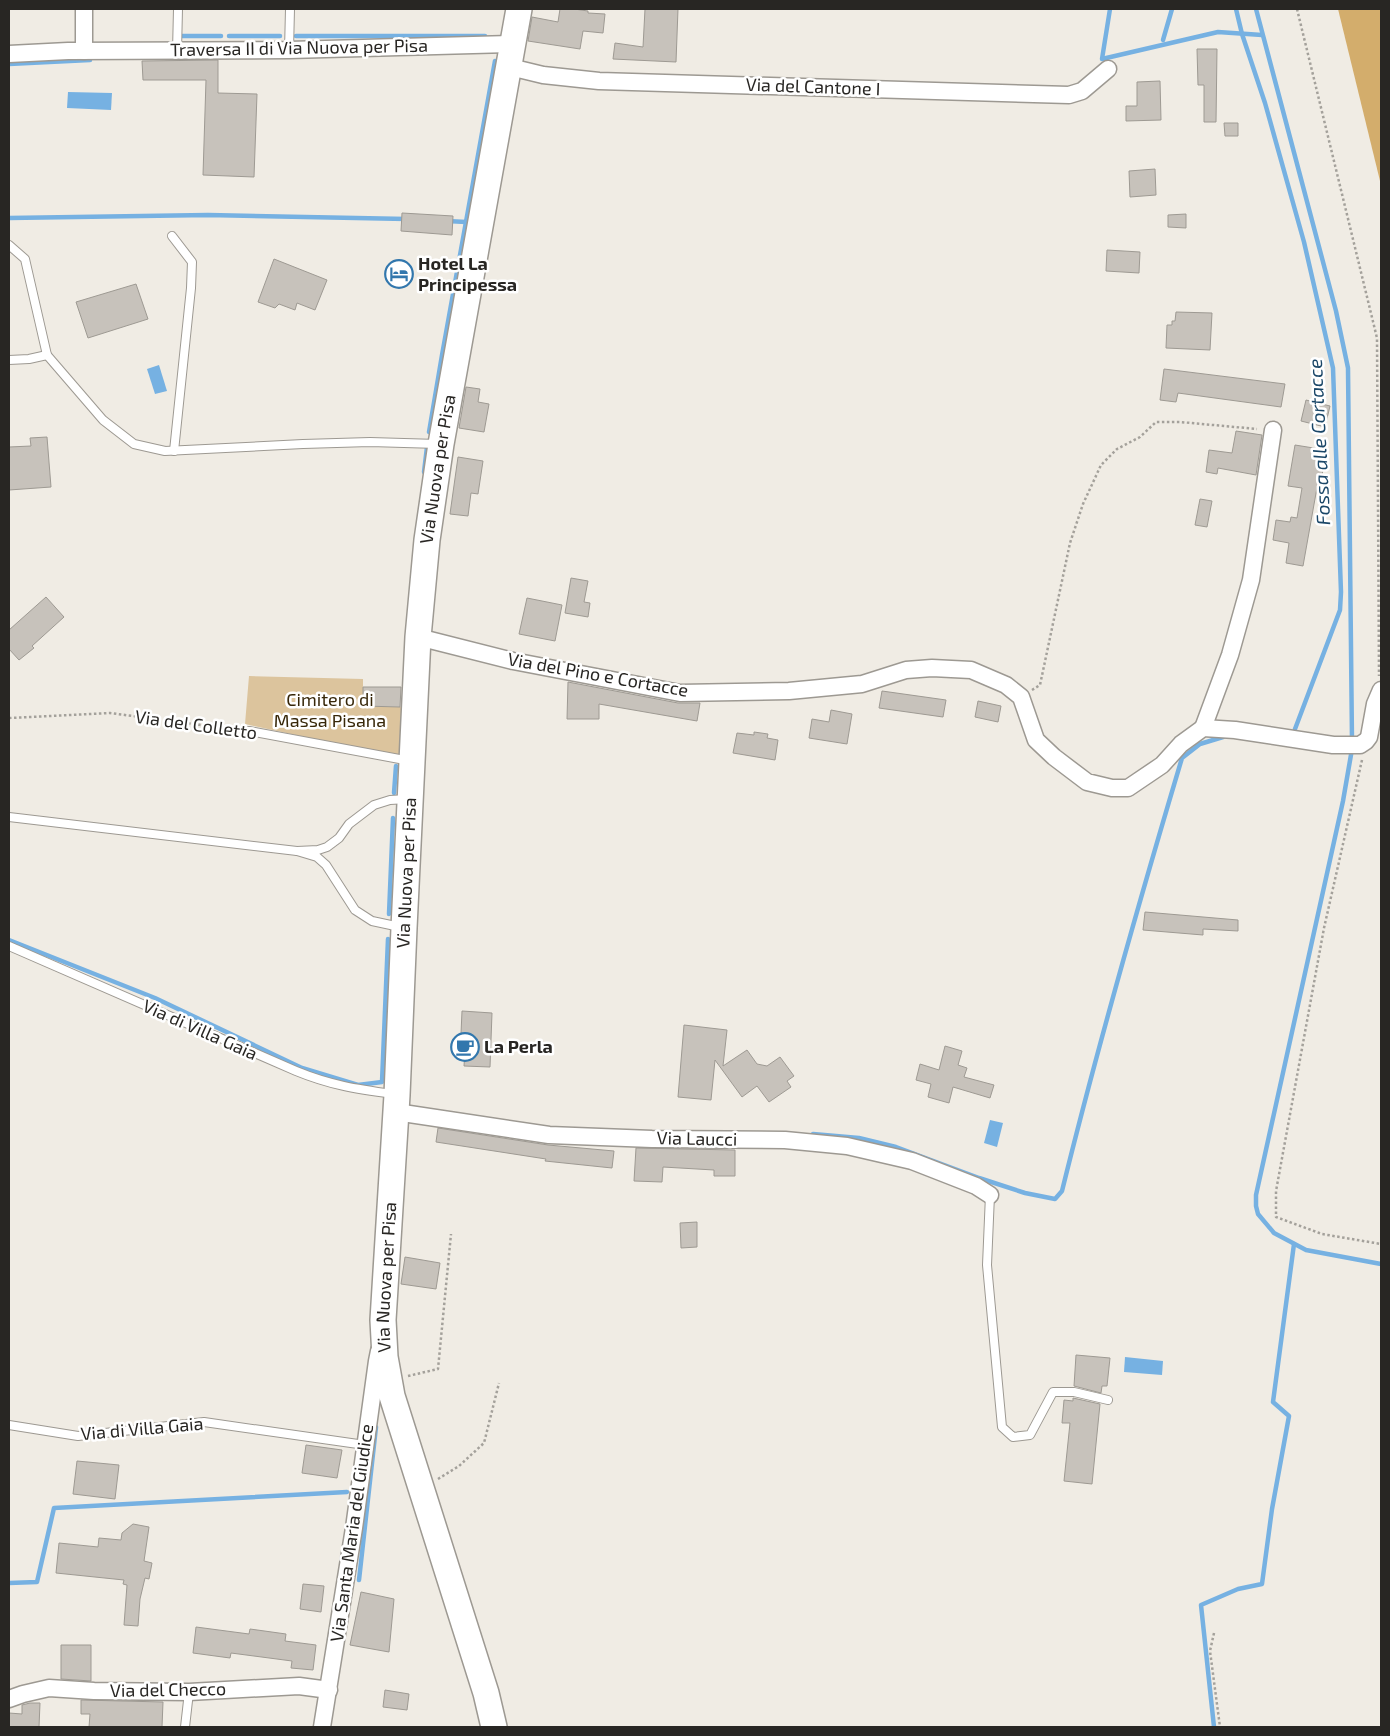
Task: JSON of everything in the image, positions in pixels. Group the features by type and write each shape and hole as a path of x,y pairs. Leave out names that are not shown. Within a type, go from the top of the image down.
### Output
{"main road":[{"name":"Via Nuova per Pisa","path":"494,1727 486,1693 388,1380 383,1339 397,1104 418,638 427,540 441,444 519,9"}],"street":[{"path":"9,54 84,51 84,9"},
{"name":"Traversa II di Via Nuova per Pisa","path":"84,51 288,50 512,55"},
{"name":"Via del Cantone I","path":"512,55 543,75 599,81 1069,95 1082,91 1108,69"},
{"path":"1021,698 1036,740 1054,757 1087,782 1112,788 1128,788 1162,765 1180,744 1203,728 1230,655 1250,580 1273,430"},
{"name":"Via del Pino e Cortacce","path":"418,638 513,661 680,692 789,691 862,684 906,670 932,668 971,670 1006,685 1021,698"},
{"path":"1203,728 1358,744 1371,730 1375,704 1380,691"},
{"name":"Via Laucci","path":"397,1104 550,1135 785,1140 847,1146 912,1161 976,1186 990,1194"},
{"name":"Via Santa Maria del Giudice","path":"322,1727 329,1690 376,1360 383,1339"},
{"name":"Via del Checco","path":"9,1699 48,1688 94,1691 189,1692 299,1686 329,1690"}],"lane":[{"path":"177,50 178,9"},
{"path":"288,50 290,9"},
{"path":"172,236 192,262 192,288 174,451"},
{"path":"9,244 25,259 47,355 103,420 134,444 165,452 370,442 441,444"},
{"path":"9,360 29,359 47,355"},
{"name":"Via del Colletto","path":"249,731 412,761"},
{"path":"9,817 297,851 318,850 327,847 339,838 349,824 374,805 390,800 410,799"},
{"path":"297,851 317,857 326,865 355,910 372,920 404,928"},
{"name":"Via di Villa Gaia","path":"9,946 296,1071 324,1082 350,1088 397,1104"},
{"path":"990,1194 986,1265 1002,1428 1013,1437 1030,1435 1052,1392 1074,1392 1108,1400"},
{"name":"Via di Villa Gaia","path":"9,1425 78,1436 204,1422 365,1445"},
{"path":"185,1727 189,1692"}],"path":[{"path":"1297,9 1378,338 1380,691"},
{"path":"1021,698 1040,684 1070,543 1083,504 1101,465 1117,449 1140,437 1156,422 1180,422 1273,430"},
{"name":"Via del Colletto","path":"9,718 110,713 249,731"},
{"path":"1358,744 1276,1191 1276,1217 1322,1234 1381,1244"},
{"path":"388,1380 438,1369 451,1234"},
{"path":"421,1488 460,1466 484,1444 498,1383"},
{"path":"1214,1633 1210,1651 1220,1727"}],"green space":[{"name":"Cimitero di Massa Pisana","path":"249,676 363,679 363,706 404,707 402,758 245,724"}],"shaded area":[{"path":"1338,9 1381,9 1381,185"}],"water":[{"path":"68,92 112,93 111,110 67,108"},
{"path":"159,365 167,391 155,394 147,369"},
{"path":"990,1120 1003,1123 997,1147 984,1143"},
{"path":"1125,1357 1163,1361 1162,1375 1124,1372"}],"building":[{"path":"560,9 574,9 588,11 588,13 605,14 603,33 583,31 580,49 528,41 532,17 558,22"},
{"path":"645,9 678,9 676,62 613,59 615,43 643,47"},
{"path":"1197,49 1217,49 1216,122 1204,122 1204,85 1198,85"},
{"path":"218,60 218,93 257,94 254,177 203,175 206,80 143,80 142,61"},
{"path":"1160,81 1161,120 1126,121 1126,106 1137,106 1137,82"},
{"path":"1224,123 1238,123 1238,136 1225,136"},
{"path":"1155,169 1156,195 1130,197 1129,171"},
{"path":"402,213 453,216 452,235 401,231"},
{"path":"1186,214 1186,228 1168,227 1168,215"},
{"path":"1107,250 1140,252 1139,273 1106,271"},
{"path":"274,259 327,280 315,310 297,303 295,310 279,304 275,308 258,302"},
{"path":"136,284 148,319 88,338 76,302"},
{"path":"1176,312 1212,313 1210,350 1166,348 1167,325 1172,325 1172,321 1175,321"},
{"path":"1164,369 1285,384 1281,407 1178,393 1176,402 1160,400"},
{"path":"466,387 480,389 478,402 489,404 484,432 459,428"},
{"path":"1306,400 1330,406 1325,427 1301,421"},
{"path":"1236,431 1262,435 1256,475 1218,468 1217,474 1206,472 1209,450 1232,453"},
{"path":"47,437 51,487 9,490 9,447 31,446 30,438"},
{"path":"1295,445 1326,450 1321,482 1318,482 1303,566 1286,563 1289,543 1273,540 1276,520 1290,522 1291,517 1297,518 1302,488 1288,486"},
{"path":"458,457 483,461 478,494 471,493 468,516 450,514"},
{"path":"1200,499 1212,501 1207,527 1195,525"},
{"path":"571,578 588,581 584,602 590,603 588,617 565,613"},
{"path":"46,597 64,617 32,646 34,648 19,660 9,649 9,630"},
{"path":"527,598 562,605 555,641 519,634"},
{"path":"568,682 678,703 700,703 697,721 599,704 599,719 567,719"},
{"path":"363,687 401,687 400,707 363,706"},
{"path":"882,691 946,700 943,717 879,708"},
{"path":"978,701 1001,706 998,722 975,717"},
{"path":"831,710 852,714 847,744 809,738 812,719 829,722"},
{"path":"754,732 768,734 767,738 778,740 775,760 733,753 737,733 754,735"},
{"path":"1145,912 1238,920 1238,931 1203,929 1203,935 1143,930"},
{"path":"462,1011 492,1013 490,1067 464,1066 466,1035 461,1034"},
{"path":"684,1025 727,1030 723,1066 747,1050 757,1064 767,1066 780,1057 794,1076 787,1081 791,1087 769,1102 757,1086 742,1097 715,1060 711,1100 678,1097"},
{"path":"945,1046 962,1051 958,1065 967,1068 964,1077 994,1085 990,1098 953,1087 949,1103 928,1097 931,1084 916,1080 920,1064 939,1070"},
{"path":"438,1128 548,1145 614,1151 612,1168 545,1161 546,1159 436,1142"},
{"path":"636,1148 735,1150 735,1176 714,1176 714,1170 663,1167 662,1182 634,1181"},
{"path":"697,1222 697,1247 681,1248 680,1223"},
{"path":"405,1257 440,1263 436,1289 401,1284"},
{"path":"1076,1355 1110,1358 1107,1386 1102,1386 1101,1393 1074,1386"},
{"path":"1073,1398 1100,1404 1092,1484 1064,1481 1070,1423 1062,1423 1064,1400 1073,1401"},
{"path":"306,1445 342,1450 337,1478 302,1473"},
{"path":"77,1461 119,1465 115,1499 73,1494"},
{"path":"133,1524 149,1527 144,1561 152,1563 149,1579 145,1578 140,1599 138,1626 124,1625 127,1585 123,1584 124,1580 56,1573 59,1543 98,1547 99,1538 121,1540 122,1533"},
{"path":"303,1584 324,1586 321,1612 300,1609"},
{"path":"361,1592 394,1599 389,1652 350,1645"},
{"path":"196,1627 249,1634 250,1629 286,1634 285,1641 316,1645 313,1670 291,1668 292,1661 231,1653 230,1658 193,1653"},
{"path":"61,1645 91,1645 91,1681 61,1679"},
{"path":"385,1690 409,1694 407,1710 383,1707"},
{"path":"81,1700 163,1702 162,1727 89,1727 90,1714 81,1714"},
{"path":"40,1703 39,1727 9,1727 9,1713 22,1714 22,1705"}],"waterway":[{"path":"1110,9 1102,59 1218,32 1262,35"},
{"path":"1163,40 1172,9"},
{"name":"Fossa alle Cortacce","path":"1236,9 1242,34 1265,103 1304,242 1333,368 1341,592 1340,610 1295,729"},
{"path":"1256,9 1336,311 1348,368 1352,741"},
{"path":"182,36 221,36"},
{"path":"229,36 280,36"},
{"path":"296,36 485,36"},
{"path":"9,64 90,60"},
{"path":"429,432 495,61"},
{"path":"9,218 208,215 407,219"},
{"path":"447,221 466,222"},
{"path":"424,472 427,447"},
{"path":"813,1134 859,1138 896,1147 979,1178 1025,1193 1055,1199 1062,1191 1119,974 1182,758 1200,744 1223,737"},
{"path":"1352,749 1343,801 1256,1195 1256,1206 1258,1214 1274,1233 1306,1250 1381,1264"},
{"path":"394,793 396,766"},
{"path":"389,914 393,818"},
{"path":"9,940 155,998 302,1068 358,1085 382,1082 388,939"},
{"path":"1214,1727 1201,1605 1238,1589 1262,1584 1272,1509 1289,1416 1273,1402 1294,1244"},
{"path":"359,1580 376,1427"},
{"path":"9,1583 37,1582 54,1508 347,1492"}],"place":[{"name":"Hotel La Principessa","path":"399,274"},
{"name":"La Perla","path":"465,1047"}]}
